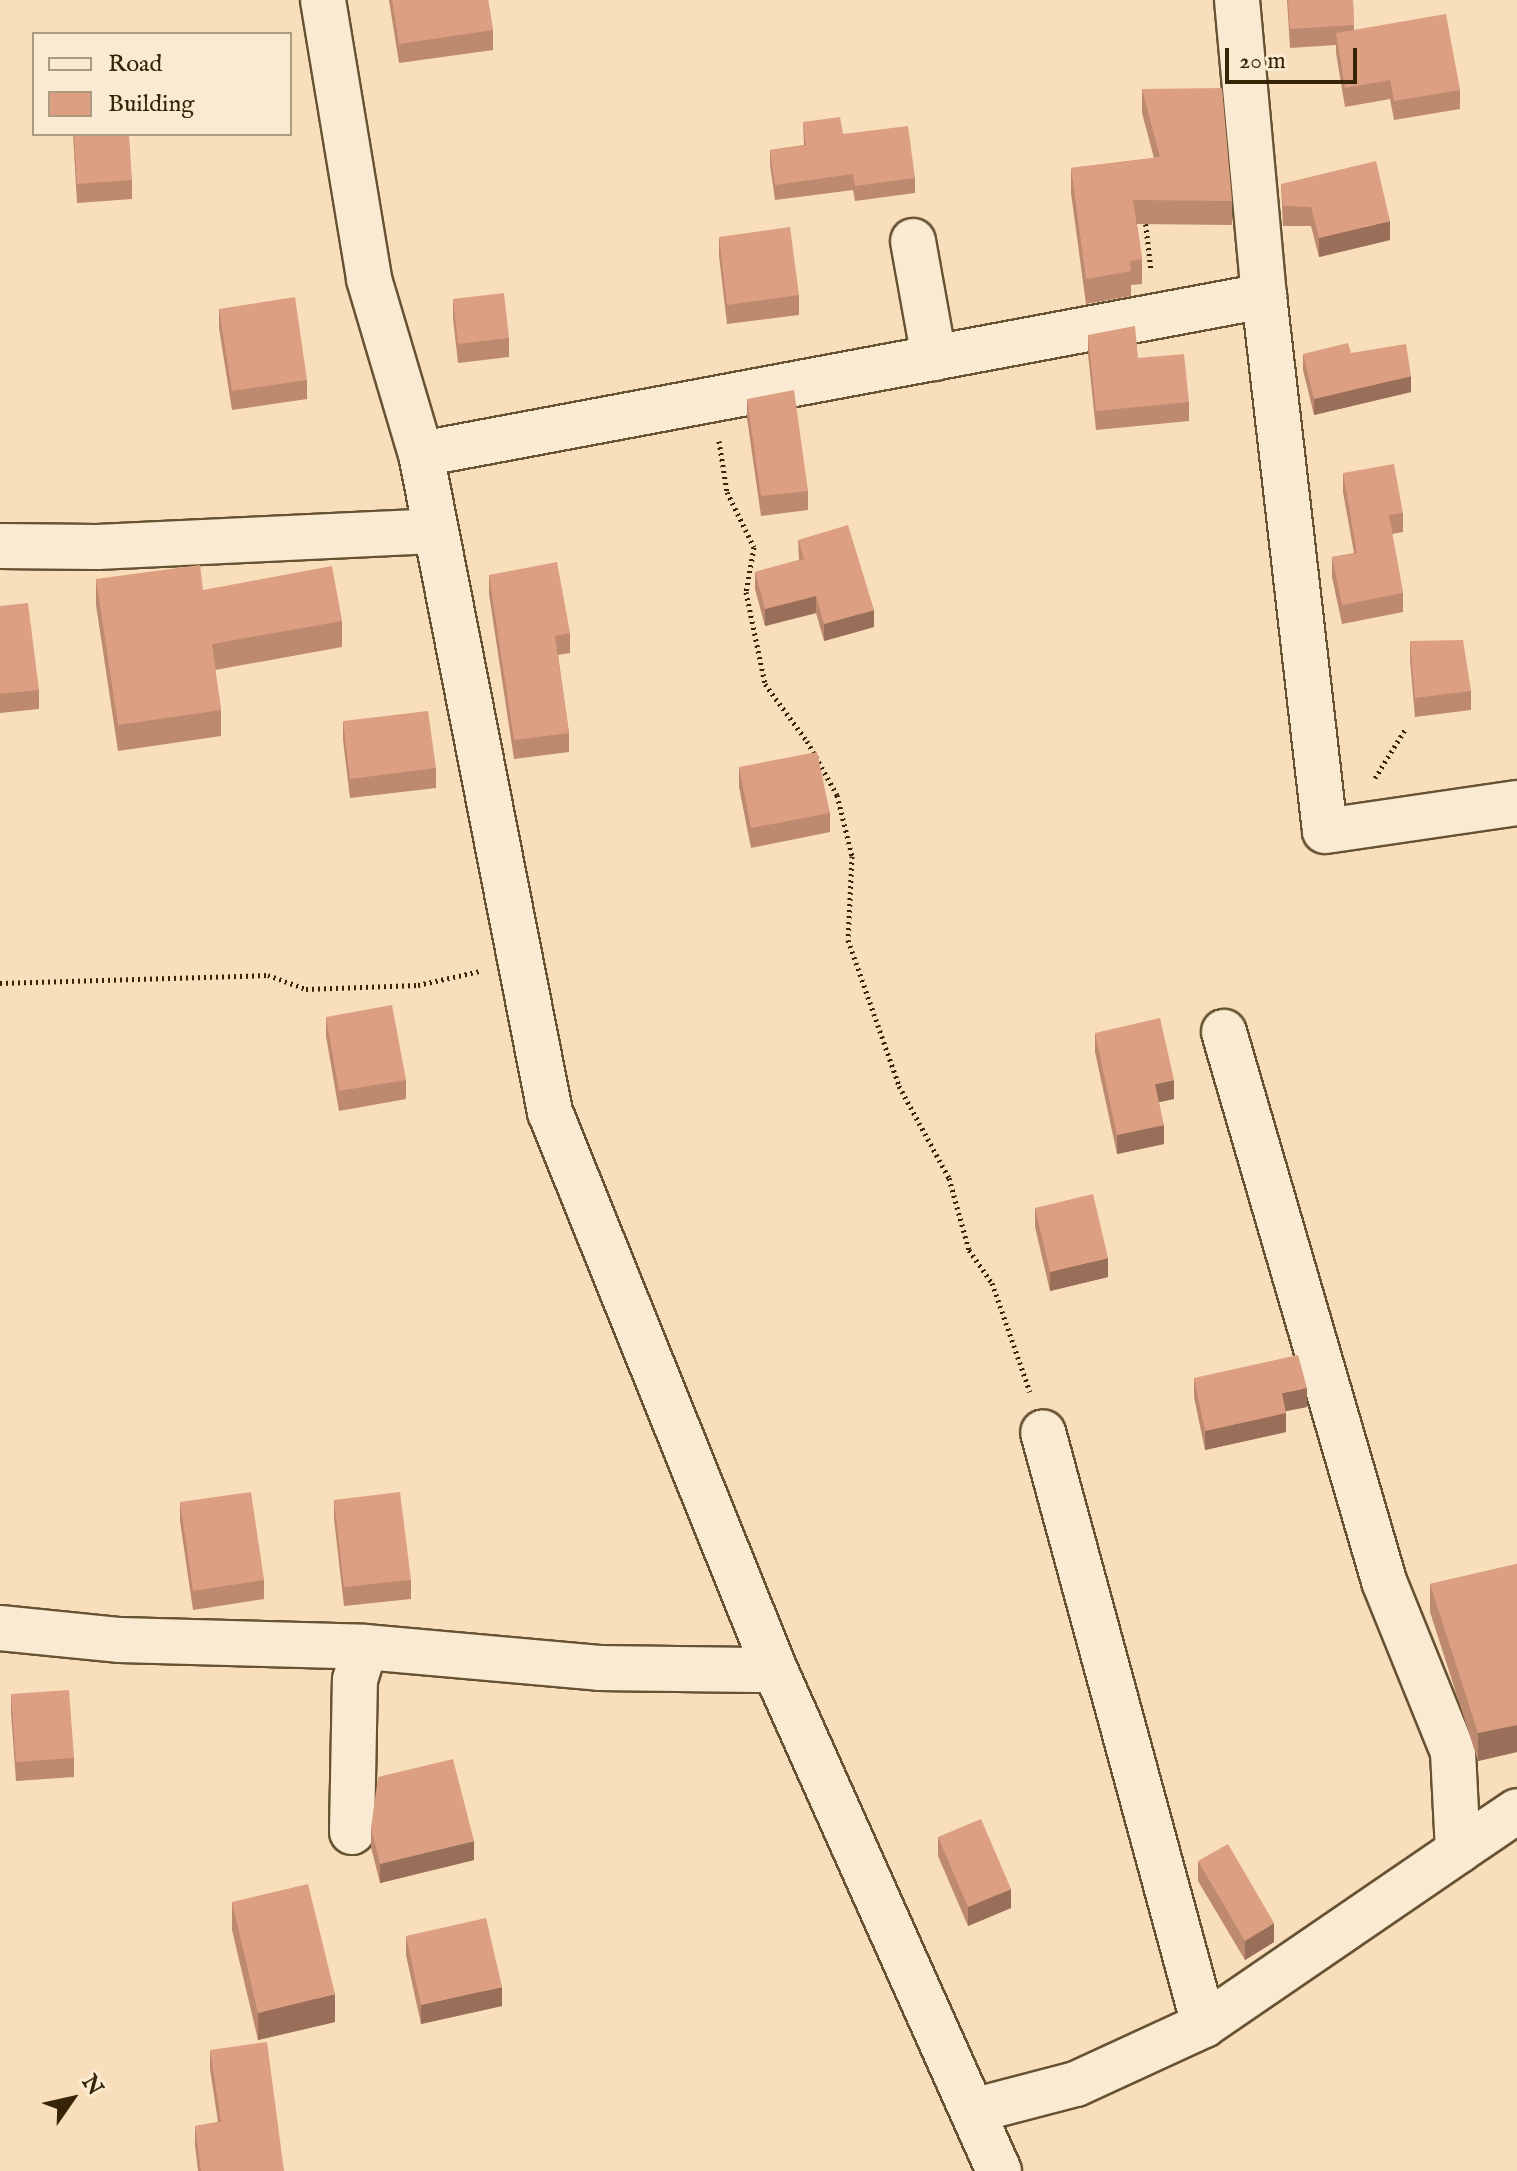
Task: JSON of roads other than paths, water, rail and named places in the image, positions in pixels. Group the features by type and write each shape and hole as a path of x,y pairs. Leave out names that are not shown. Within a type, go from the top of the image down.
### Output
{"street":[{"path":"323,0 369,279 421,454 550,1112 775,1670 976,2110 999,2171"},
{"path":"1237,0 1264,296 1325,831 1517,803"},
{"path":"913,241 934,358"},
{"path":"421,454 1264,296"},
{"path":"0,546 97,547 434,531"},
{"path":"1224,1032 1384,1581 1453,1752 1458,1851"},
{"path":"1043,1432 1204,2025"},
{"path":"0,1628 120,1640 365,1647 599,1668 775,1670"},
{"path":"352,1832 355,1680 365,1647"},
{"path":"976,2110 1076,2084 1204,2025 1517,1811"}]}
